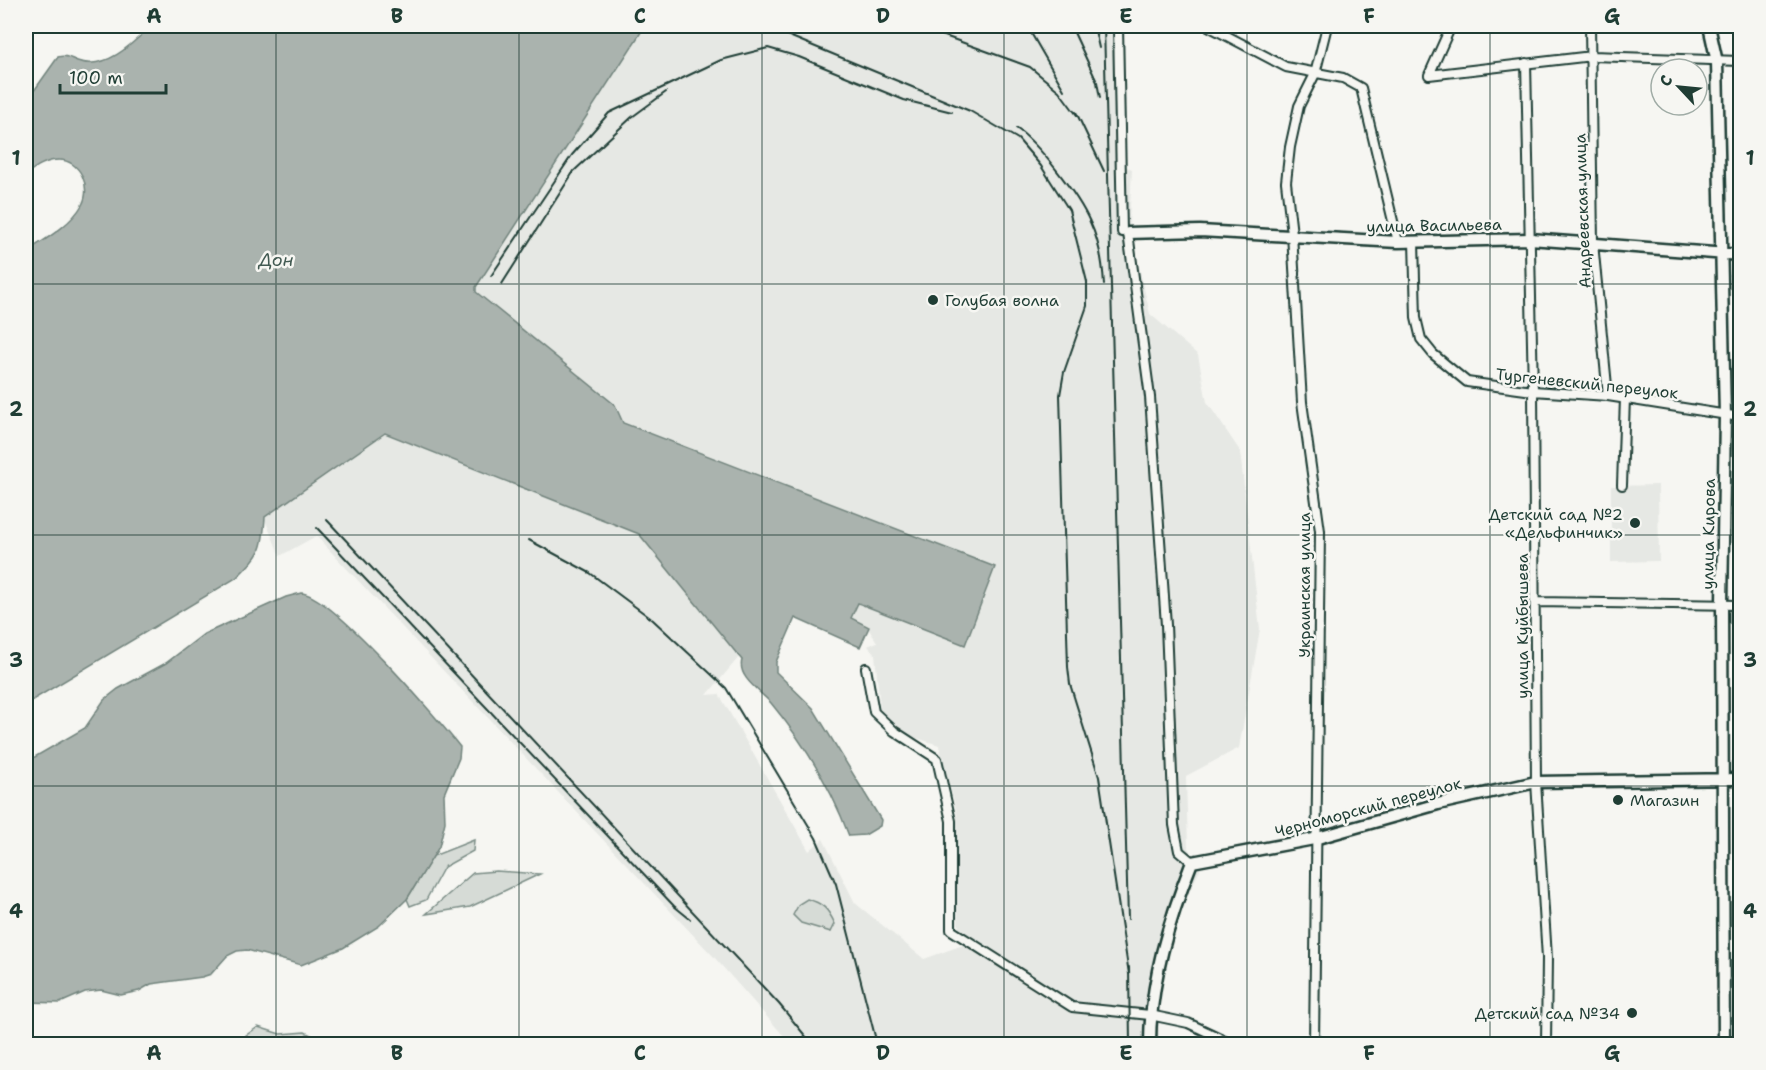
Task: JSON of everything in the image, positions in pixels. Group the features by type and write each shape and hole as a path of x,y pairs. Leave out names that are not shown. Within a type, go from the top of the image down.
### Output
{"street":[{"path":"1118,26 1125,233 1150,397 1166,625 1174,825 1179,851 1192,862 1163,946 1150,1015 1150,1044"},
{"path":"1208,26 1286,67 1315,75 1344,78 1361,88 1398,242"},
{"name":"Украинская улица","path":"1314,1044 1314,839 1320,531 1302,402 1292,234 1286,182 1290,147 1299,105 1315,75 1327,26"},
{"path":"1451,26 1429,75 1592,56 1740,61"},
{"name":"Андреевская улица","path":"1590,26 1593,243 1608,396"},
{"name":"улица Кирова","path":"1709,26 1718,62 1725,415 1722,604 1724,1044"},
{"name":"улица Куйбышева","path":"1526,63 1536,602 1536,782 1547,958 1546,1044"},
{"name":"улица Васильева","path":"1125,233 1200,231 1292,234 1398,242 1530,239 1740,255"},
{"name":"Тургеневский переулок","path":"1414,241 1416,318 1421,339 1432,354 1467,382 1533,391 1625,398 1740,417"},
{"path":"1622,485 1625,398"},
{"path":"1536,602 1740,605"},
{"path":"866,668 873,712 894,731 937,759 951,821 951,930 1072,1007 1150,1015 1188,1023 1233,1044"},
{"name":"Черноморский переулок","path":"1192,862 1314,839 1438,804 1536,782 1740,779"}],"shaded area":[{"path":"645,26 1119,26 1123,166 1132,169 1129,224 1150,314 1198,355 1207,402 1240,451 1260,629 1239,748 1186,776 1188,848 1201,868 1168,934 1159,1012 1159,1044 791,1044 714,957 316,536 280,556 264,517 385,433 639,534 739,657 707,695 719,694 809,851 823,839 855,903 924,959 963,945 958,923 956,896 957,814 939,745 904,734 888,721 880,709 875,654 868,646 877,642 868,628 851,618 858,603 964,644 758,477 623,423 619,419 619,409 476,292 476,287"},
{"name":"Детский сад №2 «Дельфинчик»","path":"1658,485 1659,561 1611,562 1611,486"},
{"path":"474,840 473,851 444,867 426,900 410,906 407,899 433,856"},
{"path":"496,871 540,874 470,907 426,914 473,873"},
{"path":"807,899 817,902 827,911 835,924 831,932 801,923 793,915 799,904"},
{"path":"258,1027 280,1034 305,1032 323,1041 321,1044 233,1044"}],"water":[{"name":"Дон","path":"151,26 645,26 476,287 476,292 615,405 623,423 995,567 965,645 858,603 851,618 869,627 860,647 795,618 776,662 776,672 813,708 881,820 880,826 865,835 849,836 816,766 795,734 771,703 746,678 741,666 742,660 639,534 385,433 265,517 259,552 236,578 26,704 26,252 57,232 71,219 82,205 86,190 78,169 66,161 50,161 26,174 26,102 58,57 67,57 81,62 101,62 119,53"},
{"path":"301,593 316,599 359,635 408,686 460,747 459,758 444,794 445,822 439,847 407,899 379,926 343,948 301,965 247,950 237,951 227,956 211,974 202,977 151,984 139,991 121,995 101,990 85,992 60,1003 26,1002 26,762 85,728 104,700 118,689 166,663 204,634 286,597"}],"railway":[{"path":"765,26 970,111 1018,139 1041,166 1069,210 1087,282 1087,306 1064,372 1060,395 1068,667 1070,684 1099,777 1129,974"},
{"path":"917,26 1030,67 1059,91 1079,118"},
{"path":"1027,26 1064,90"},
{"path":"1071,26 1097,82 1100,98"},
{"path":"1094,26 1099,48"},
{"path":"1104,26 1128,919"},
{"path":"491,276 572,155 609,113 721,60 768,48 799,57 904,100 952,112"},
{"path":"502,284 574,171 632,117 666,92"},
{"path":"1076,112 1104,171"},
{"path":"1016,128 1046,158 1084,211 1098,245 1104,285"},
{"path":"327,520 779,1004 812,1044"},
{"path":"317,528 674,906 690,919"},
{"path":"529,540 590,573 653,620 726,688 816,838 836,884 877,1044"},
{"path":"1129,967 1130,1044"}],"place":[{"name":"Голубая волна","path":"933,300"},
{"name":"Детский сад №2 «Дельфинчик»","path":"1635,523"},
{"name":"Магазин","path":"1618,800"},
{"name":"Детский сад №34","path":"1632,1013"}]}
